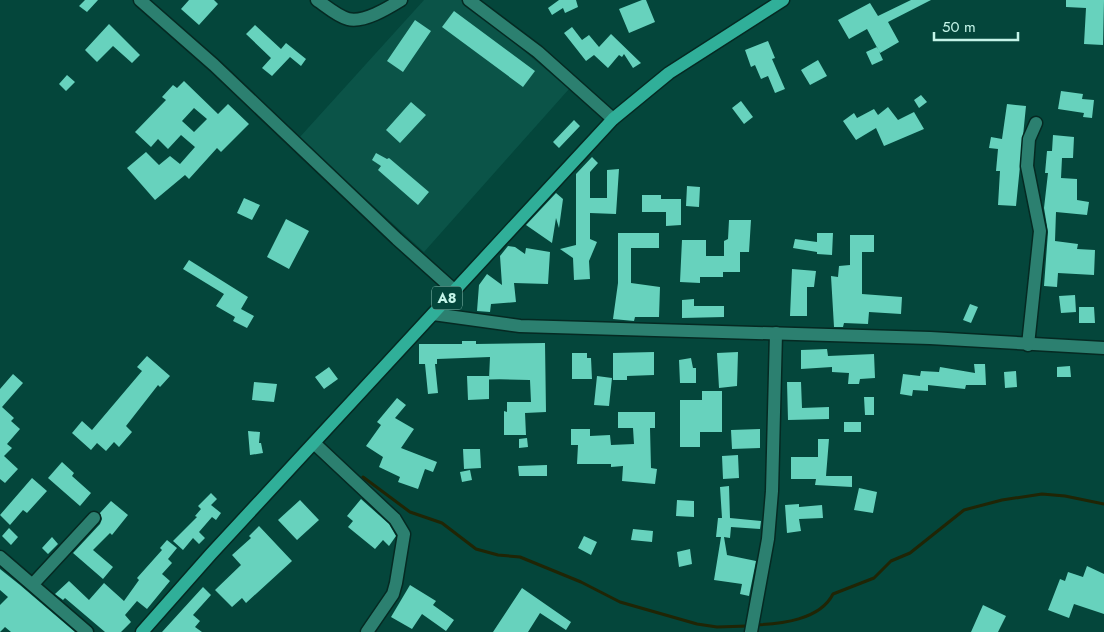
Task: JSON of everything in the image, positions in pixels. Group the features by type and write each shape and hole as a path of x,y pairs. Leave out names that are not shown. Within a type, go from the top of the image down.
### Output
{"main road":[{"name":"A8","path":"142,632 613,118 669,73 783,0"}],"street":[{"path":"140,0 214,65 375,219 454,291"},
{"path":"317,0 347,19 367,16 400,0"},
{"path":"469,0 538,52 613,118"},
{"path":"1028,345 1040,231 1027,166 1029,139 1036,123"},
{"path":"433,314 520,326 930,338 1104,348"},
{"path":"752,632 768,539 772,491 776,333"},
{"path":"314,443 395,519 404,534 404,545 393,594 367,632"},
{"path":"33,584 94,518"},
{"path":"0,557 87,632"}],"shaded area":[{"path":"424,0 464,0 569,89 424,252 299,138"}],"building":[{"path":"85,0 98,0 87,12 79,6"},
{"path":"189,0 214,0 218,4 199,25 181,9"},
{"path":"559,0 576,0 578,7 565,13 563,8 552,15 548,8"},
{"path":"646,0 655,22 629,33 619,9"},
{"path":"911,0 931,0 888,22 899,42 880,53 867,29 849,39 838,20 870,3 878,16"},
{"path":"1066,0 1104,0 1103,45 1084,44 1086,8 1066,7"},
{"path":"454,11 535,71 523,87 442,27"},
{"path":"415,20 431,31 403,72 387,61"},
{"path":"109,24 140,55 132,63 113,46 97,62 85,50"},
{"path":"255,25 281,49 286,43 306,59 301,66 290,57 272,76 262,68 271,58 246,34"},
{"path":"572,27 582,40 589,35 599,47 611,34 641,63 633,68 624,54 622,57 619,55 608,68 594,55 586,61 564,33"},
{"path":"768,41 775,58 772,59 785,89 775,93 768,76 761,79 755,65 751,67 745,50"},
{"path":"877,47 883,60 872,65 866,52"},
{"path":"818,60 827,76 810,85 801,70"},
{"path":"67,75 75,82 66,91 59,84"},
{"path":"184,81 218,114 228,104 249,124 221,152 217,148 189,179 185,175 155,200 127,168 146,152 159,165 170,156 180,164 195,147 181,135 168,149 158,139 151,147 135,132 166,100 162,97 173,85 177,88","holes":["194,108 207,119 194,132 182,121"]},
{"path":"1061,91 1083,94 1082,99 1094,100 1092,118 1083,117 1084,113 1058,109"},
{"path":"921,95 927,102 919,108 914,100"},
{"path":"741,101 753,117 744,124 732,108"},
{"path":"411,102 426,115 400,143 386,130"},
{"path":"1007,104 1026,106 1016,206 998,205 1000,171 996,171 998,149 989,148 991,137 1002,139"},
{"path":"888,107 898,120 914,112 924,129 884,146 876,128 856,140 843,121 854,113 857,118 874,109 878,115"},
{"path":"574,120 580,126 559,148 553,142"},
{"path":"1053,135 1074,137 1073,158 1062,158 1061,178 1077,179 1077,200 1089,202 1087,215 1056,212 1055,241 1078,244 1077,249 1095,250 1094,275 1058,273 1057,287 1044,286 1048,232 1044,208 1048,173 1045,173 1047,151 1052,151"},
{"path":"376,153 387,159 389,158 429,192 418,205 378,170 381,166 372,160"},
{"path":"592,157 598,163 590,172 590,198 607,198 607,170 619,169 616,214 590,213 590,239 597,242 589,261 590,279 574,280 573,258 560,249 576,245 576,174"},
{"path":"687,186 700,187 699,207 686,206"},
{"path":"556,193 563,199 559,228 556,218 552,243 526,225"},
{"path":"642,195 661,195 661,199 681,199 681,225 666,226 666,212 642,212"},
{"path":"244,198 260,205 252,220 237,213"},
{"path":"286,219 309,231 289,269 267,257"},
{"path":"729,220 751,220 749,252 740,252 740,272 723,272 723,277 700,277 700,283 680,282 682,240 706,240 706,256 724,256 724,241 728,239"},
{"path":"618,233 659,233 659,248 631,248 631,283 660,287 659,317 635,317 634,321 613,319 618,283"},
{"path":"817,233 833,233 832,255 817,254 817,252 793,248 795,239 817,242"},
{"path":"850,235 874,235 874,252 862,252 862,294 902,297 901,314 869,312 868,324 844,323 843,327 834,327 831,276 838,277 839,266 850,265"},
{"path":"508,246 515,247 525,254 526,248 550,252 548,284 514,283 516,302 491,304 490,312 477,311 479,285 487,274 502,285 500,256"},
{"path":"189,260 248,297 241,309 254,316 247,328 233,321 235,317 216,306 224,294 183,269"},
{"path":"792,269 816,271 814,287 807,287 807,316 790,316"},
{"path":"1075,295 1076,312 1061,313 1059,296"},
{"path":"694,299 694,306 724,306 724,317 682,318 682,300"},
{"path":"970,304 978,307 971,323 963,320"},
{"path":"1079,307 1094,307 1095,323 1079,323"},
{"path":"462,341 476,341 476,344 545,343 546,412 525,413 526,435 504,435 504,411 507,412 507,402 531,402 530,380 489,379 490,357 437,359 437,364 435,364 438,393 428,394 425,364 419,364 419,344 462,344"},
{"path":"827,349 828,356 874,354 875,378 860,379 859,384 848,384 849,373 832,372 832,367 801,369 801,350"},
{"path":"654,352 654,375 627,376 627,380 613,380 613,353"},
{"path":"738,352 737,386 719,388 717,353"},
{"path":"572,353 587,353 587,358 591,358 592,379 572,379"},
{"path":"147,356 170,376 160,387 158,385 126,426 132,432 119,447 114,442 106,451 97,443 91,450 72,433 82,421 92,430 142,371 137,367"},
{"path":"691,358 693,368 696,368 696,383 680,383 679,360"},
{"path":"974,364 985,364 986,385 966,385 965,389 928,385 928,391 913,390 912,396 900,394 903,374 920,376 921,371 939,372 940,367 975,373"},
{"path":"1070,366 1071,377 1057,377 1057,367"},
{"path":"329,367 338,379 324,389 315,377"},
{"path":"1016,371 1017,387 1005,388 1004,372"},
{"path":"13,374 23,383 2,407 14,418 11,421 20,429 7,444 12,448 4,456 18,469 5,483 0,479 0,389"},
{"path":"467,376 489,376 489,399 468,400"},
{"path":"597,376 612,378 609,406 594,405"},
{"path":"254,382 277,384 274,402 252,400"},
{"path":"787,382 801,382 802,408 829,407 829,419 788,420"},
{"path":"702,391 722,391 722,432 700,432 700,447 680,447 680,400 702,400"},
{"path":"864,397 874,397 874,415 865,415"},
{"path":"397,398 406,405 395,418 414,429 401,448 437,462 433,472 425,469 418,489 398,482 400,477 379,467 383,457 366,446 381,425 377,422"},
{"path":"618,412 655,412 655,428 650,428 651,468 657,469 655,484 622,481 623,466 611,467 611,464 577,464 578,445 571,445 571,429 590,429 590,436 610,435 611,445 634,444 633,428 618,428"},
{"path":"844,422 861,422 861,432 844,432"},
{"path":"760,429 760,448 732,449 731,430"},
{"path":"248,431 260,432 259,443 261,443 263,453 250,455"},
{"path":"527,438 528,447 519,448 519,439"},
{"path":"818,439 829,439 826,476 852,476 852,487 815,485 816,479 791,479 791,457 818,457"},
{"path":"463,449 480,449 481,468 464,469"},
{"path":"738,455 739,478 723,479 722,456"},
{"path":"62,462 74,473 72,476 91,493 80,506 48,478"},
{"path":"547,465 547,476 519,476 518,466"},
{"path":"470,470 472,480 462,482 460,472"},
{"path":"32,478 47,491 27,513 23,510 10,525 0,515"},
{"path":"729,486 730,518 761,521 760,529 731,527 730,538 724,537 727,555 756,561 749,596 740,594 742,584 714,580 721,537 716,537 718,518 722,518 720,487"},
{"path":"859,488 877,492 873,513 854,510"},
{"path":"211,493 217,499 211,505 221,513 216,520 212,517 199,532 205,538 199,544 193,538 183,550 173,541 197,517 195,516 201,509 198,506"},
{"path":"361,499 389,524 396,536 389,546 383,540 375,549 348,527 353,521 347,516"},
{"path":"300,500 319,520 297,540 278,520"},
{"path":"677,500 694,501 694,517 676,516"},
{"path":"111,501 128,515 112,535 110,533 93,550 113,567 103,579 73,553 100,524 102,519 100,513"},
{"path":"799,504 799,507 822,505 823,518 799,519 801,531 787,533 785,505"},
{"path":"259,526 292,561 246,603 242,598 232,607 215,590 241,565 232,555 251,538 249,536"},
{"path":"9,528 18,537 11,545 2,536"},
{"path":"633,529 653,531 652,542 631,540"},
{"path":"584,536 597,542 591,555 578,548"},
{"path":"52,537 58,544 48,554 42,548"},
{"path":"167,540 177,548 168,559 172,563 162,574 170,581 147,609 137,601 125,615 131,622 121,632 105,632 65,598 63,600 55,594 69,581 89,600 104,583 124,601 139,580 137,578 162,550 160,548"},
{"path":"690,549 692,564 679,567 677,552"},
{"path":"1087,566 1104,574 1104,614 1074,604 1069,618 1048,610 1060,579 1065,581 1068,572 1083,577"},
{"path":"0,569 75,632 11,632 5,627 0,632 0,605 8,597 0,590"},
{"path":"410,585 436,601 433,605 454,620 446,631 422,614 412,629 391,617"},
{"path":"203,587 211,595 193,615 200,621 195,627 202,632 162,632"},
{"path":"522,588 571,622 566,630 540,613 528,632 493,632"},
{"path":"983,605 1006,616 998,632 971,632"}],"waterway":[{"path":"363,477 410,512 442,523 476,549 498,555 520,557 581,582 620,602 697,624 717,627 748,626"},
{"path":"754,625 787,622 819,610 833,594 874,578 891,561 910,553 964,510 1002,500 1042,494 1065,496 1104,504"}]}
